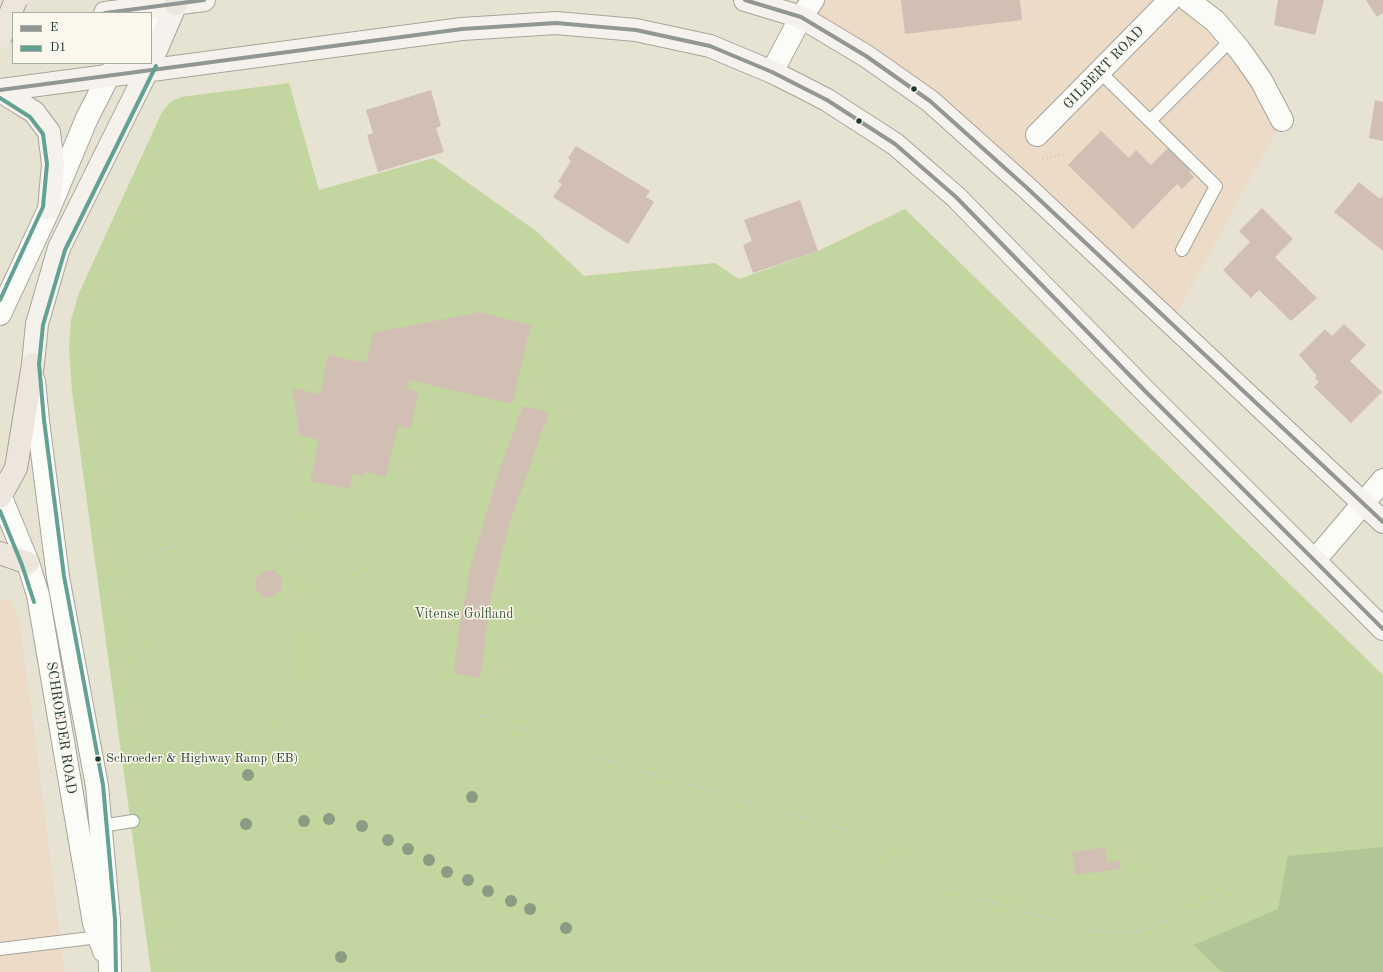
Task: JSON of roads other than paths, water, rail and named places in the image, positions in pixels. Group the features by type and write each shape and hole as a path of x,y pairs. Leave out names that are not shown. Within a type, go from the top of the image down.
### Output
{"highway":[{"path":"0,38 16,0"},
{"path":"0,496 16,468 33,364"},
{"path":"0,553 28,563"}],"main road":[{"path":"111,12 176,2 204,0"},
{"path":"745,0 807,9 866,56 930,101 1026,187 1383,522"},
{"name":"SCHROEDER ROAD","path":"152,60 176,2"},
{"path":"0,91 114,69 462,29 556,23 636,30 710,46 772,72 827,100 895,144 956,198 1146,392 1383,629"},
{"path":"0,27 12,25"},
{"name":"SCHROEDER ROAD","path":"33,364 36,324 59,248 80,202 150,65"},
{"path":"0,91 34,112 49,132 53,164 50,209"}],"street":[{"name":"GILBERT ROAD","path":"1037,135 1170,0"},
{"path":"1188,0 1215,21 1231,40 1261,80 1282,120"},
{"path":"152,29 176,2"},
{"path":"772,72 807,9"},
{"path":"0,314 50,209 87,118 114,69"},
{"name":"SCHROEDER ROAD","path":"33,364 38,421 57,570 97,786 102,826 109,920 109,969"},
{"path":"1315,560 1383,480"},
{"name":"SCHROEDER ROAD","path":"0,496 28,563 42,614 94,923 109,969"}],"lane":[{"path":"1150,121 1231,40"},
{"path":"1100,72 1216,186 1182,250"},
{"path":"102,826 133,821"},
{"path":"0,949 98,937"}],"place":[{"name":"Schroeder & Highway Ramp (EB)","path":"98,759"}],"park label":[{"name":"Vitense Golfland","path":"464,614"}]}
